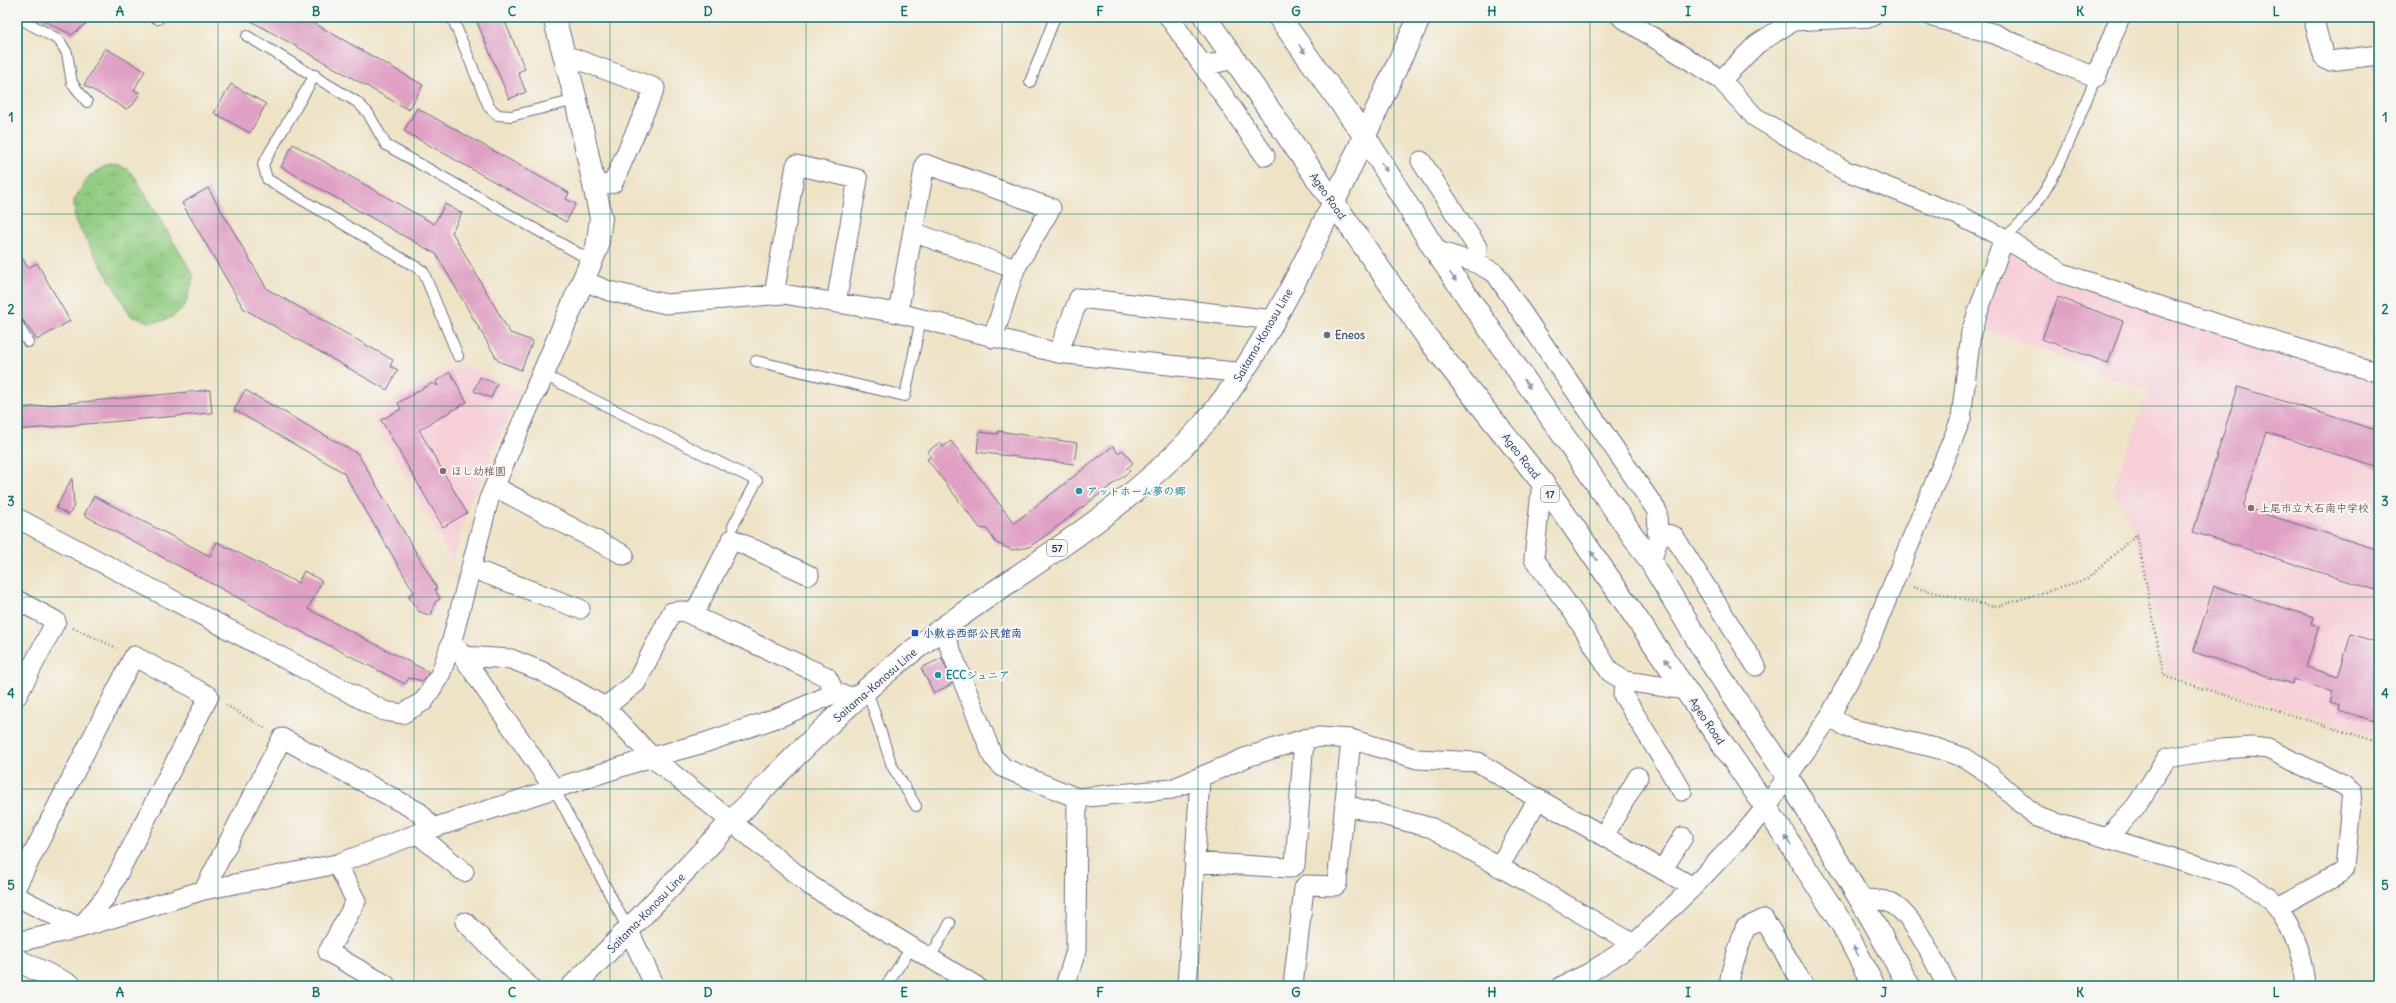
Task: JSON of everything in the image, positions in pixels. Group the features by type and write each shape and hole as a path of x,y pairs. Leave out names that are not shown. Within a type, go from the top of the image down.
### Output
{"main road":[{"path":"540,381 597,248 601,218 576,100 554,17"},
{"name":"Ageo Road","path":"1205,17 1429,340 1542,482 1686,690 1766,807 1842,924 1874,986"},
{"path":"1279,17 1364,135 1435,250 1651,562 1712,664 1787,776 1910,986"},
{"name":"Saitama-Konosu Line","path":"573,986 732,823 862,694 942,628 1108,512 1162,469 1212,414 1243,373 1274,320 1334,204 1364,135 1420,17"},
{"path":"17,960 71,986"}],"street":[{"path":"1169,17 1265,156"},
{"path":"1621,17 1721,80 1755,117 1844,170 1958,215 2004,238 2062,273 2175,311 2379,373"},
{"path":"1721,80 1757,44 1793,21 1872,17"},
{"path":"1933,17 1995,34 2046,58 2096,77 2120,17"},
{"path":"2313,17 2324,58 2329,61 2379,55"},
{"path":"565,55 655,88 613,183 594,186"},
{"path":"1203,66 1234,59"},
{"path":"1421,161 1477,247 1476,263"},
{"path":"898,313 925,164 1051,208 1015,269 993,338"},
{"path":"774,295 796,165 858,179 836,303"},
{"path":"913,232 1015,269"},
{"path":"1562,986 1589,973 1634,944 1693,887 1748,830 1830,716 1870,640 1961,419 1971,332 2004,238"},
{"path":"1435,250 1476,263 1495,273 1657,511 1658,540 1651,562"},
{"path":"584,281 609,291 666,304 783,294 898,313 993,338 1058,353 1243,373"},
{"path":"1058,353 1079,298 1274,320"},
{"path":"17,518 384,711 402,714 424,701 441,673 452,640 489,499 540,381"},
{"path":"1542,482 1534,559 1574,613 1610,672 1625,681 1686,690"},
{"path":"495,487 624,554"},
{"path":"1657,531 1674,536 1756,666"},
{"path":"692,616 732,539 809,575"},
{"path":"471,568 580,609"},
{"path":"17,600 56,621 17,696"},
{"path":"605,707 636,683 672,612 683,611 827,677 835,693"},
{"path":"942,628 997,763 1010,771 1077,798 1161,791 1200,779 1247,757 1304,738 1319,737 1351,739 1417,759 1478,762 1538,799 1693,887"},
{"path":"452,640 555,790"},
{"path":"17,885 134,656 209,696 107,895 80,928"},
{"path":"462,656 510,659 541,671 605,707 652,757 811,886 929,959 976,986"},
{"path":"1625,681 1623,695 1682,791"},
{"path":"17,942 80,928 204,890 337,864 426,831 652,757 704,743 774,719 835,693 862,694"},
{"path":"1830,716 1848,728 1936,748 1965,758 1988,773 2037,817 2236,877 2259,891 2278,907 2294,937 2302,959 2306,986"},
{"path":"204,890 282,738 419,812 426,831 464,872"},
{"path":"1194,862 1290,868 1294,865 1304,738"},
{"path":"1293,986 1304,888 1306,884 1335,886 1337,884 1351,739"},
{"path":"2108,838 2136,806 2167,758 2222,749 2252,747 2268,749 2343,785 2352,792 2345,868 2340,873 2278,907"},
{"path":"1604,836 1638,777"},
{"path":"1187,986 1200,779"},
{"path":"1065,986 1075,960 1076,951 1077,798"},
{"path":"1499,867 1538,799"},
{"path":"1345,805 1432,828 1634,944"},
{"path":"1663,869 1683,838"},
{"path":"337,864 356,901 328,952 386,985"},
{"path":"17,897 80,928"},
{"path":"1860,899 1884,900 1898,906 1912,923 1947,986"},
{"path":"1729,986 1730,972 1745,928 1764,919 1804,986"},
{"path":"465,922 529,986"},
{"path":"628,931 656,986"}],"lane":[{"path":"17,17 59,40 68,53 72,83 87,102"},
{"path":"452,17 489,107 498,115 511,116 576,100"},
{"path":"1030,82 1055,17"},
{"path":"247,36 344,92 368,113 386,146 592,261"},
{"path":"315,75 263,164 267,179 423,270 458,356"},
{"path":"2004,238 2019,226 2042,195 2060,162 2096,77"},
{"path":"756,361 905,396 920,319"},
{"path":"17,323 28,342"},
{"path":"540,381 757,481 733,526"},
{"path":"862,694 892,766 916,806"},
{"path":"555,790 628,931"},
{"path":"929,959 950,923"},
{"path":"886,986 911,948"}],"path":[{"path":"1893,582 1991,606 2002,605 2087,579 2137,534 2163,673 2166,677 2379,742"},
{"path":"56,621 134,656"},
{"path":"209,696 282,738"}],"shaded area":[{"name":"上尾市立大石南中学校","path":"2010,254 2070,285 2379,382 2379,736 2167,673 2134,527 2113,489 2149,391 1980,327 2002,257"},
{"name":"ほし幼稚園","path":"458,363 520,390 471,499 453,562 371,414"}],"green space":[{"path":"118,166 127,169 135,177 194,276 185,306 172,317 161,321 149,322 131,316 75,221 74,200 89,176 104,168"}],"building":[{"path":"37,17 94,17 72,35"},
{"path":"244,17 303,17 423,85 409,110"},
{"path":"475,17 503,17 525,69 518,72 526,92 509,99"},
{"path":"105,48 145,71 134,90 140,93 133,105 126,109 84,85"},
{"path":"231,84 266,104 250,133 214,113"},
{"path":"417,108 569,193 566,199 576,204 566,222 404,131"},
{"path":"293,144 434,224 445,204 462,213 452,232 510,333 533,341 521,370 498,361 436,254 281,167"},
{"path":"208,188 267,289 393,360 390,366 398,370 387,390 244,309 182,203"},
{"path":"17,249 28,268 37,263 70,321 37,340 22,319 17,317"},
{"path":"2058,297 2123,321 2108,363 2042,339"},
{"path":"450,372 467,402 419,430 467,513 443,527 381,420 401,409 398,403 432,383 438,386 436,381"},
{"path":"480,377 497,384 491,398 474,391"},
{"path":"2238,387 2379,431 2379,468 2266,432 2243,507 2379,550 2379,591 2193,532"},
{"path":"210,390 212,413 17,430 17,408"},
{"path":"245,390 358,454 437,588 435,589 440,599 435,602 431,616 418,611 408,596 414,592 343,472 234,410"},
{"path":"998,431 1077,443 1074,464 977,452 979,432 998,434"},
{"name":"アットホーム夢の郷","path":"951,441 1014,523 1113,446 1118,453 1123,450 1133,463 1127,468 1130,471 1045,536 1029,547 1012,550 996,543 987,529 980,528 927,459 931,457 927,452 940,442 943,447"},
{"path":"72,478 74,506 69,515 56,508"},
{"path":"94,496 210,556 217,542 298,583 304,571 322,581 308,609 429,672 423,681 409,678 405,684 285,623 84,515"},
{"path":"2214,586 2313,617 2311,624 2319,626 2306,667 2338,677 2351,634 2379,643 2379,723 2339,710 2340,705 2330,702 2333,692 2293,679 2292,684 2193,652"},
{"name":"ECCジュニア","path":"942,658 952,684 934,693 921,668"}],"place":[{"name":"Eneos","path":"1327,335"},
{"name":"ほし幼稚園","path":"443,471"},
{"name":"アットホーム夢の郷","path":"1079,491"},
{"name":"上尾市立大石南中学校","path":"2251,508"},
{"name":"小敷谷西部公民館南","path":"915,633"},
{"name":"ECCジュニア","path":"938,675"}]}
